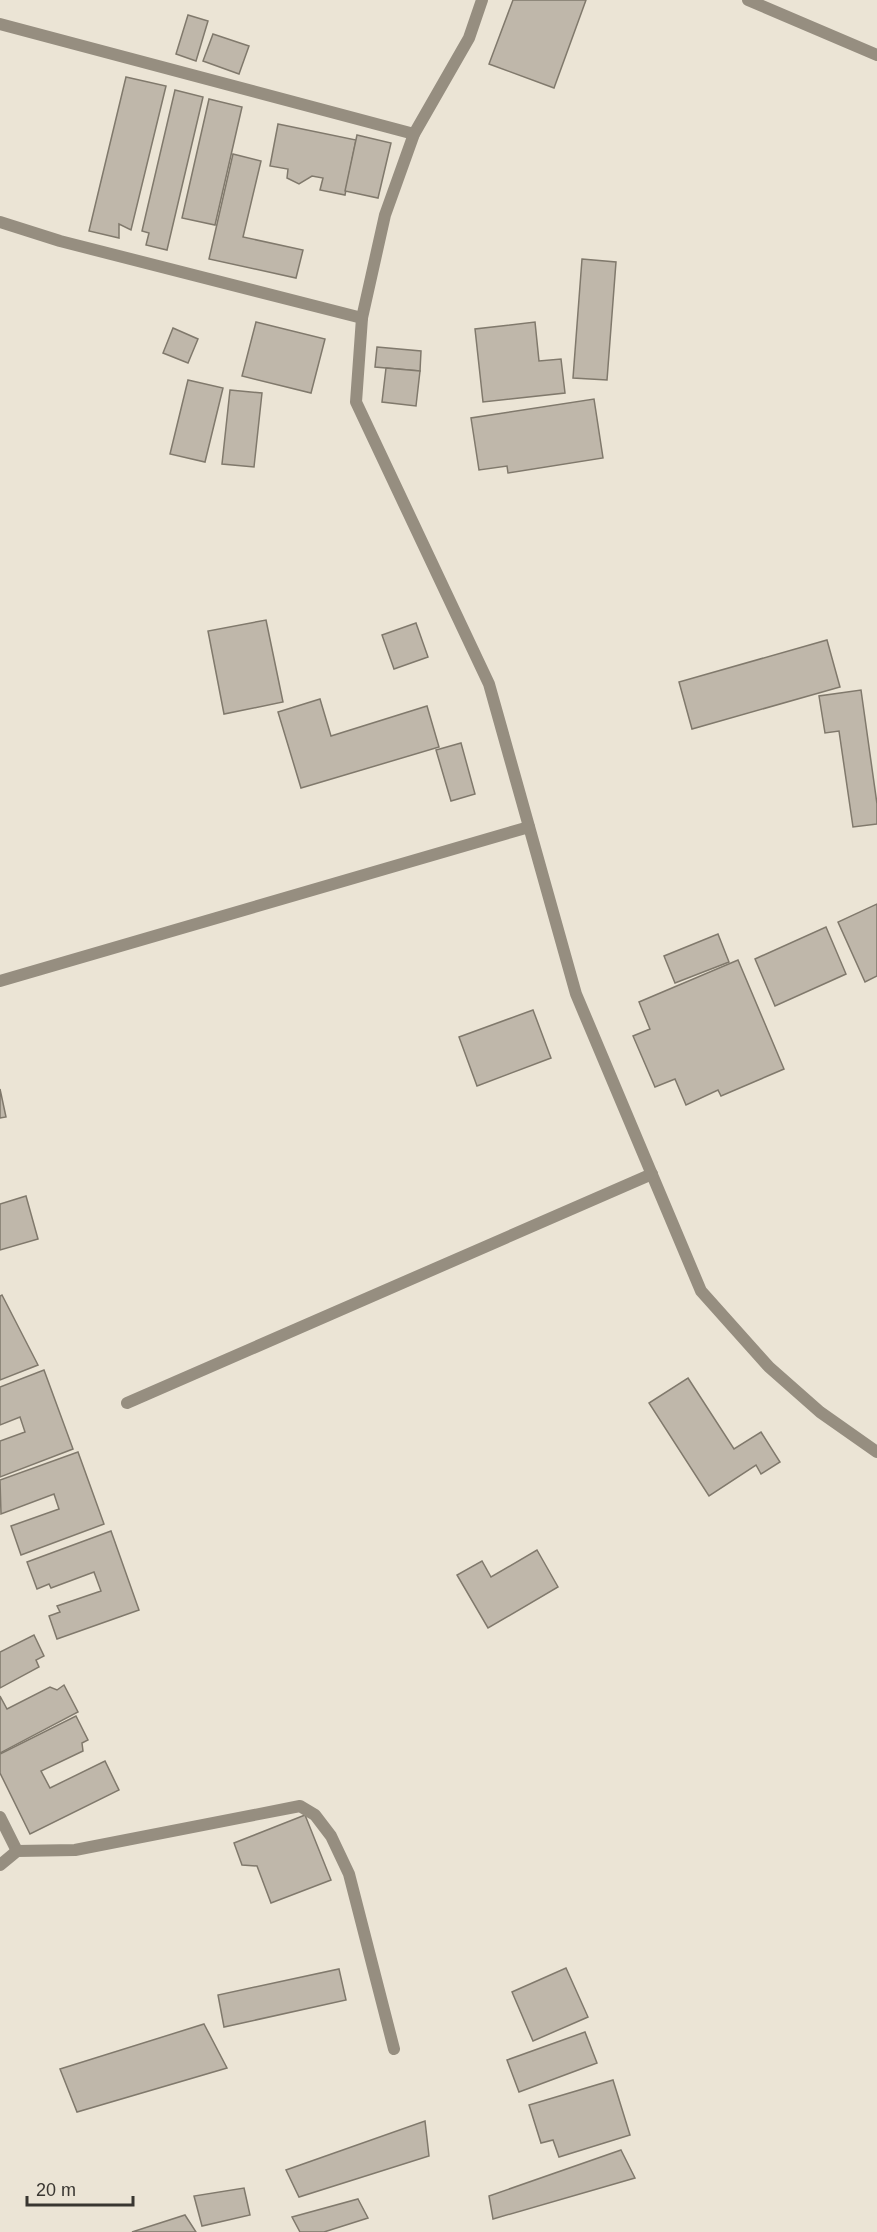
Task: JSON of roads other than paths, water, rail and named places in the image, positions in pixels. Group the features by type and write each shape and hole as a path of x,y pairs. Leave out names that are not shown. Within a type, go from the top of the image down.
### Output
{"street":[{"path":"482,0 469,38 414,134 385,215 362,318 356,402 489,684 576,994 701,1291 770,1366 820,1412 877,1452"},
{"path":"748,0 877,55"},
{"path":"0,24 414,134"},
{"path":"0,222 60,242 362,318"},
{"path":"0,981 529,827"},
{"path":"127,1403 652,1174"},
{"path":"0,1865 17,1851 75,1850 300,1806 315,1815 331,1836 349,1874 394,2049"},
{"path":"0,1817 17,1851"}]}
